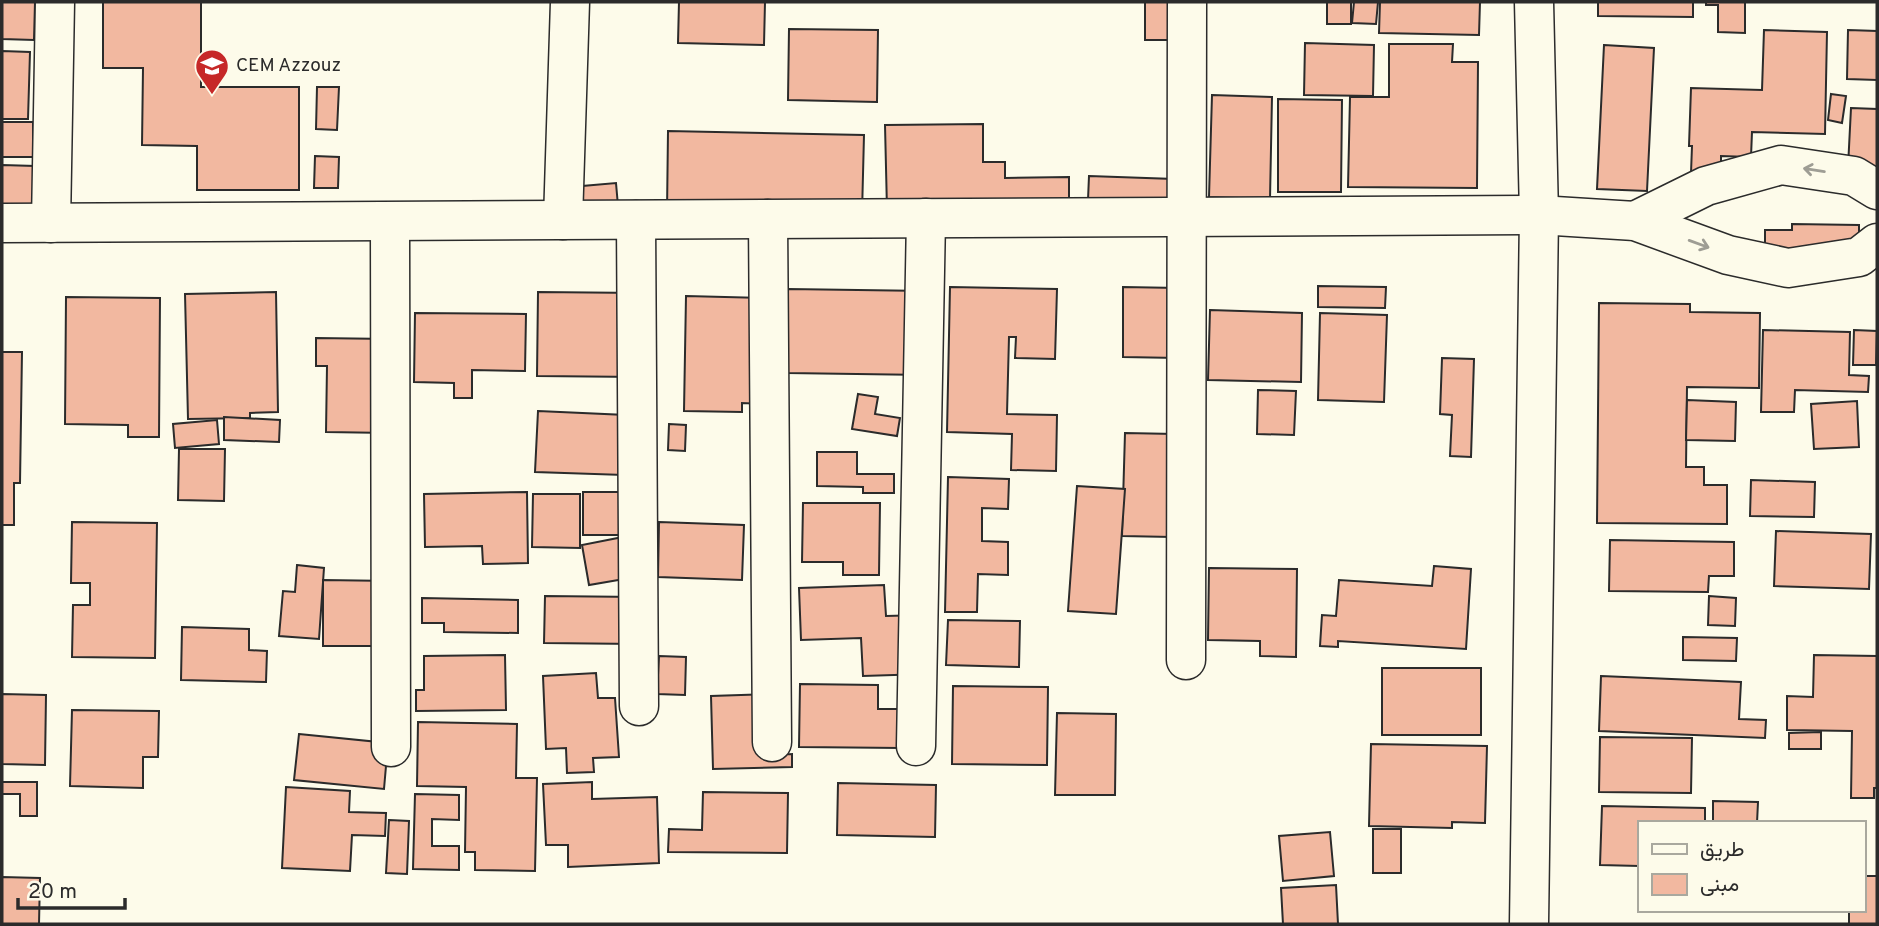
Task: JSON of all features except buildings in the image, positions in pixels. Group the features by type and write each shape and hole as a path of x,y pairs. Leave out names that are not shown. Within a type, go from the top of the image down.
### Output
{"street":[{"path":"51,223 55,2"},
{"path":"563,220 570,2"},
{"path":"1186,660 1187,2"},
{"path":"1529,924 1539,215 1534,2"},
{"path":"1635,221 1706,186 1781,165 1854,176 1877,190"},
{"path":"2,223 1539,215 1635,221 1728,255 1788,268 1858,257 1877,243"},
{"path":"916,746 926,218"},
{"path":"768,219 772,742"},
{"path":"636,220 639,706"},
{"path":"390,222 391,747"}],"place":[{"name":"CEM Azzouz","path":"212,96"}]}
